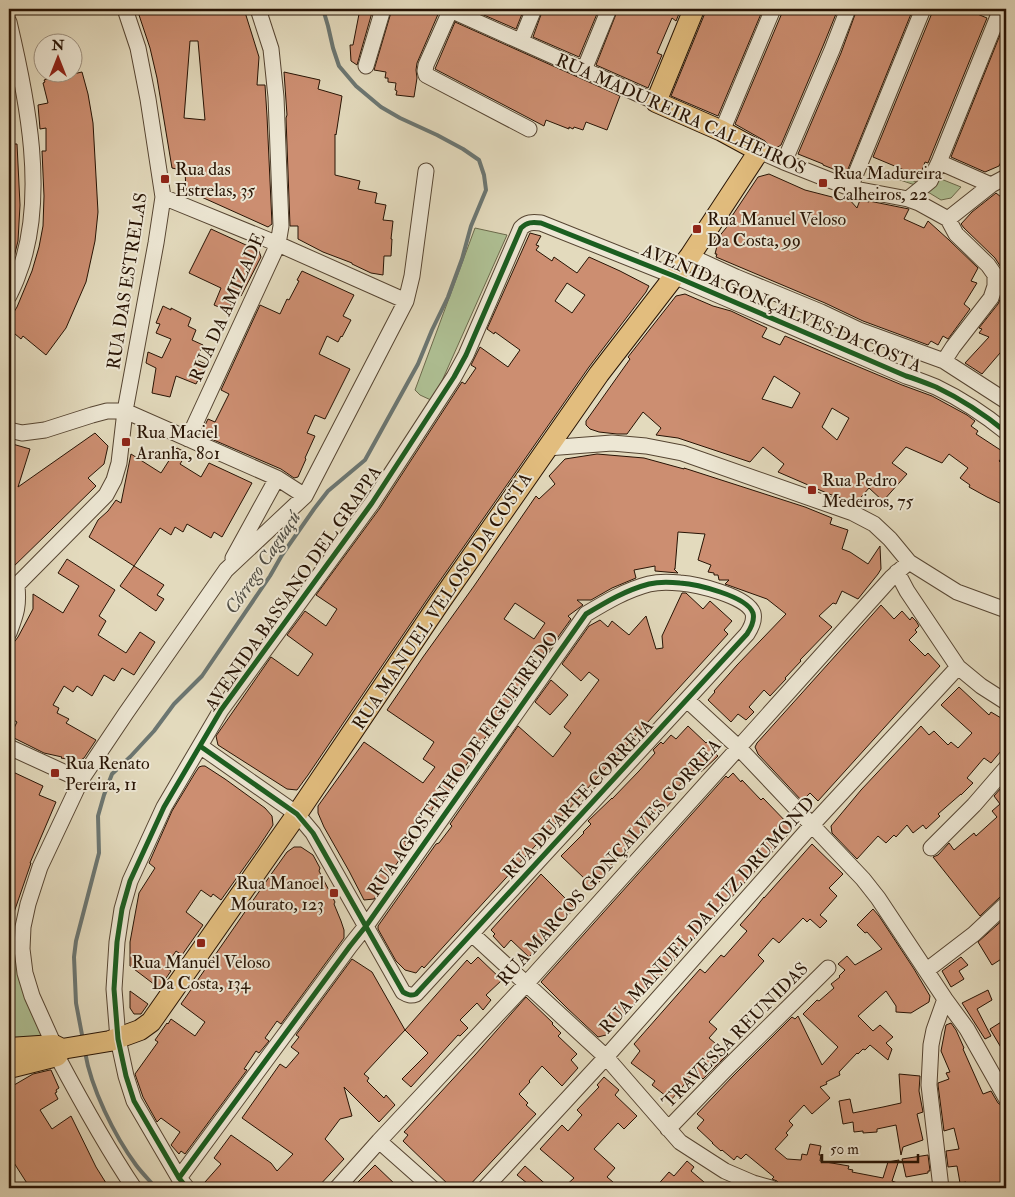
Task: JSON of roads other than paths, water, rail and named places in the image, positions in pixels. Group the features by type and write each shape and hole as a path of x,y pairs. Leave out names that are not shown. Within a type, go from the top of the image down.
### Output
{"main road":[{"path":"656,102 694,9"},
{"name":"RUA MADUREIRA CALHEIROS","path":"656,102 722,131 759,151"},
{"name":"RUA MANUEL VELOSO DA COSTA","path":"62,1049 114,1040 140,1030 151,1022 297,814 547,448 599,374 690,256 759,151"},
{"path":"9,1048 62,1049"},
{"path":"9,1068 62,1049"}],"street":[{"name":"RUA DAS ESTRELAS","path":"13,589 106,495 114,480 119,463 125,412 156,243 162,197 148,99 138,48 125,9"},
{"name":"RUA DA AMIZADE","path":"188,439 278,244 281,226 276,97 271,49 258,9"},
{"path":"366,66 383,9"},
{"path":"450,9 426,65 426,75 528,129"},
{"name":"RUA MADUREIRA CALHEIROS","path":"450,9 656,102"},
{"path":"521,41 534,9"},
{"path":"584,70 609,9"},
{"path":"722,131 773,9"},
{"path":"784,162 848,9"},
{"path":"850,188 923,9"},
{"path":"908,199 930,181 1001,9"},
{"path":"9,22 20,68 34,177 31,221 26,248 19,274 9,296"},
{"name":"RUA MADUREIRA CALHEIROS","path":"759,151 850,188 908,199 948,219 956,234 988,265 995,275 995,286 991,298 944,361"},
{"path":"939,162 991,185"},
{"path":"226,570 305,496 406,301 412,276 426,171"},
{"path":"948,219 991,185 1006,177"},
{"path":"162,197 278,244 406,301"},
{"name":"AVENIDA BASSANO DEL GRAPPA","path":"183,1183 134,1101 114,1040 114,989 117,942 122,909 130,881 164,807 220,710 372,503 454,377 466,355 521,228 526,223 541,223"},
{"name":"AVENIDA GONÇALVES DA COSTA","path":"541,223 674,276 935,387 972,407 1006,432"},
{"name":"AVENIDA GONÇALVES DA COSTA","path":"690,256 859,330 944,361 1006,401"},
{"path":"989,418 1006,405"},
{"path":"9,430 22,433 45,430 92,415 107,412 125,412 277,478 305,496"},
{"path":"547,448 612,443 646,446 682,453 853,513 874,524 890,539 909,562 957,592 1006,610"},
{"path":"134,1188 92,1122 62,1049 32,996 25,973 22,949 23,927 40,867 81,780 226,570 277,478"},
{"name":"RUA MARCOS GONÇALVES CORREA","path":"337,1188 526,984 897,572 909,562"},
{"path":"897,572 958,667 981,686 1006,702"},
{"name":"RUA AGOSTINHO DE FIGUEIREDO","path":"183,1183 586,614 614,597 650,584 678,582 734,597 745,603 752,611 754,618"},
{"path":"9,633 17,612 18,600 13,589"},
{"name":"RUA DUARTE CORREIA","path":"366,926 404,992 412,996 416,994 747,634 754,618"},
{"name":"RUA MANUEL DA LUZ DRUMOND","path":"485,1188 606,1057 812,826 958,667"},
{"path":"687,700 738,747 863,879 878,898 967,1029 1006,1098"},
{"path":"200,746 297,814 313,833 366,926"},
{"path":"9,747 81,780"},
{"path":"931,848 974,805 1006,768"},
{"path":"927,970 974,934 1006,904"},
{"path":"472,934 606,1057 680,1142 725,1171 753,1183 771,1188"},
{"name":"TRAVESSA REUNIDAS","path":"668,1129 828,968"},
{"path":"941,1188 929,1085 931,1045 945,999"},
{"path":"379,1141 432,1188"}],"waterway":[{"name":"Córrego Caguaçú","path":"83,1040 76,1003 74,957 76,941 99,853 98,816 112,774 154,731 174,704 202,676 270,576 282,555 328,491 365,460 418,364 448,297 462,259 471,226 486,190 479,160 463,149 381,107 356,86 339,66 323,9"},
{"name":"Córrego Caguaçú","path":"85,1052 92,1081 104,1111 136,1165 156,1188"}],"place":[{"name":"Rua das Estrelas, 35","path":"165,179"},
{"name":"Rua Madureira Calheiros, 22","path":"823,183"},
{"name":"Rua Manuel Veloso Da Costa, 99","path":"697,229"},
{"name":"Rua Maciel Aranha, 801","path":"126,442"},
{"name":"Rua Pedro Medeiros, 75","path":"812,490"},
{"name":"Rua Renato Pereira, 11","path":"55,773"},
{"name":"Rua Manoel Mourato, 123","path":"334,893"},
{"name":"Rua Manuel Veloso Da Costa, 134","path":"201,943"}]}
